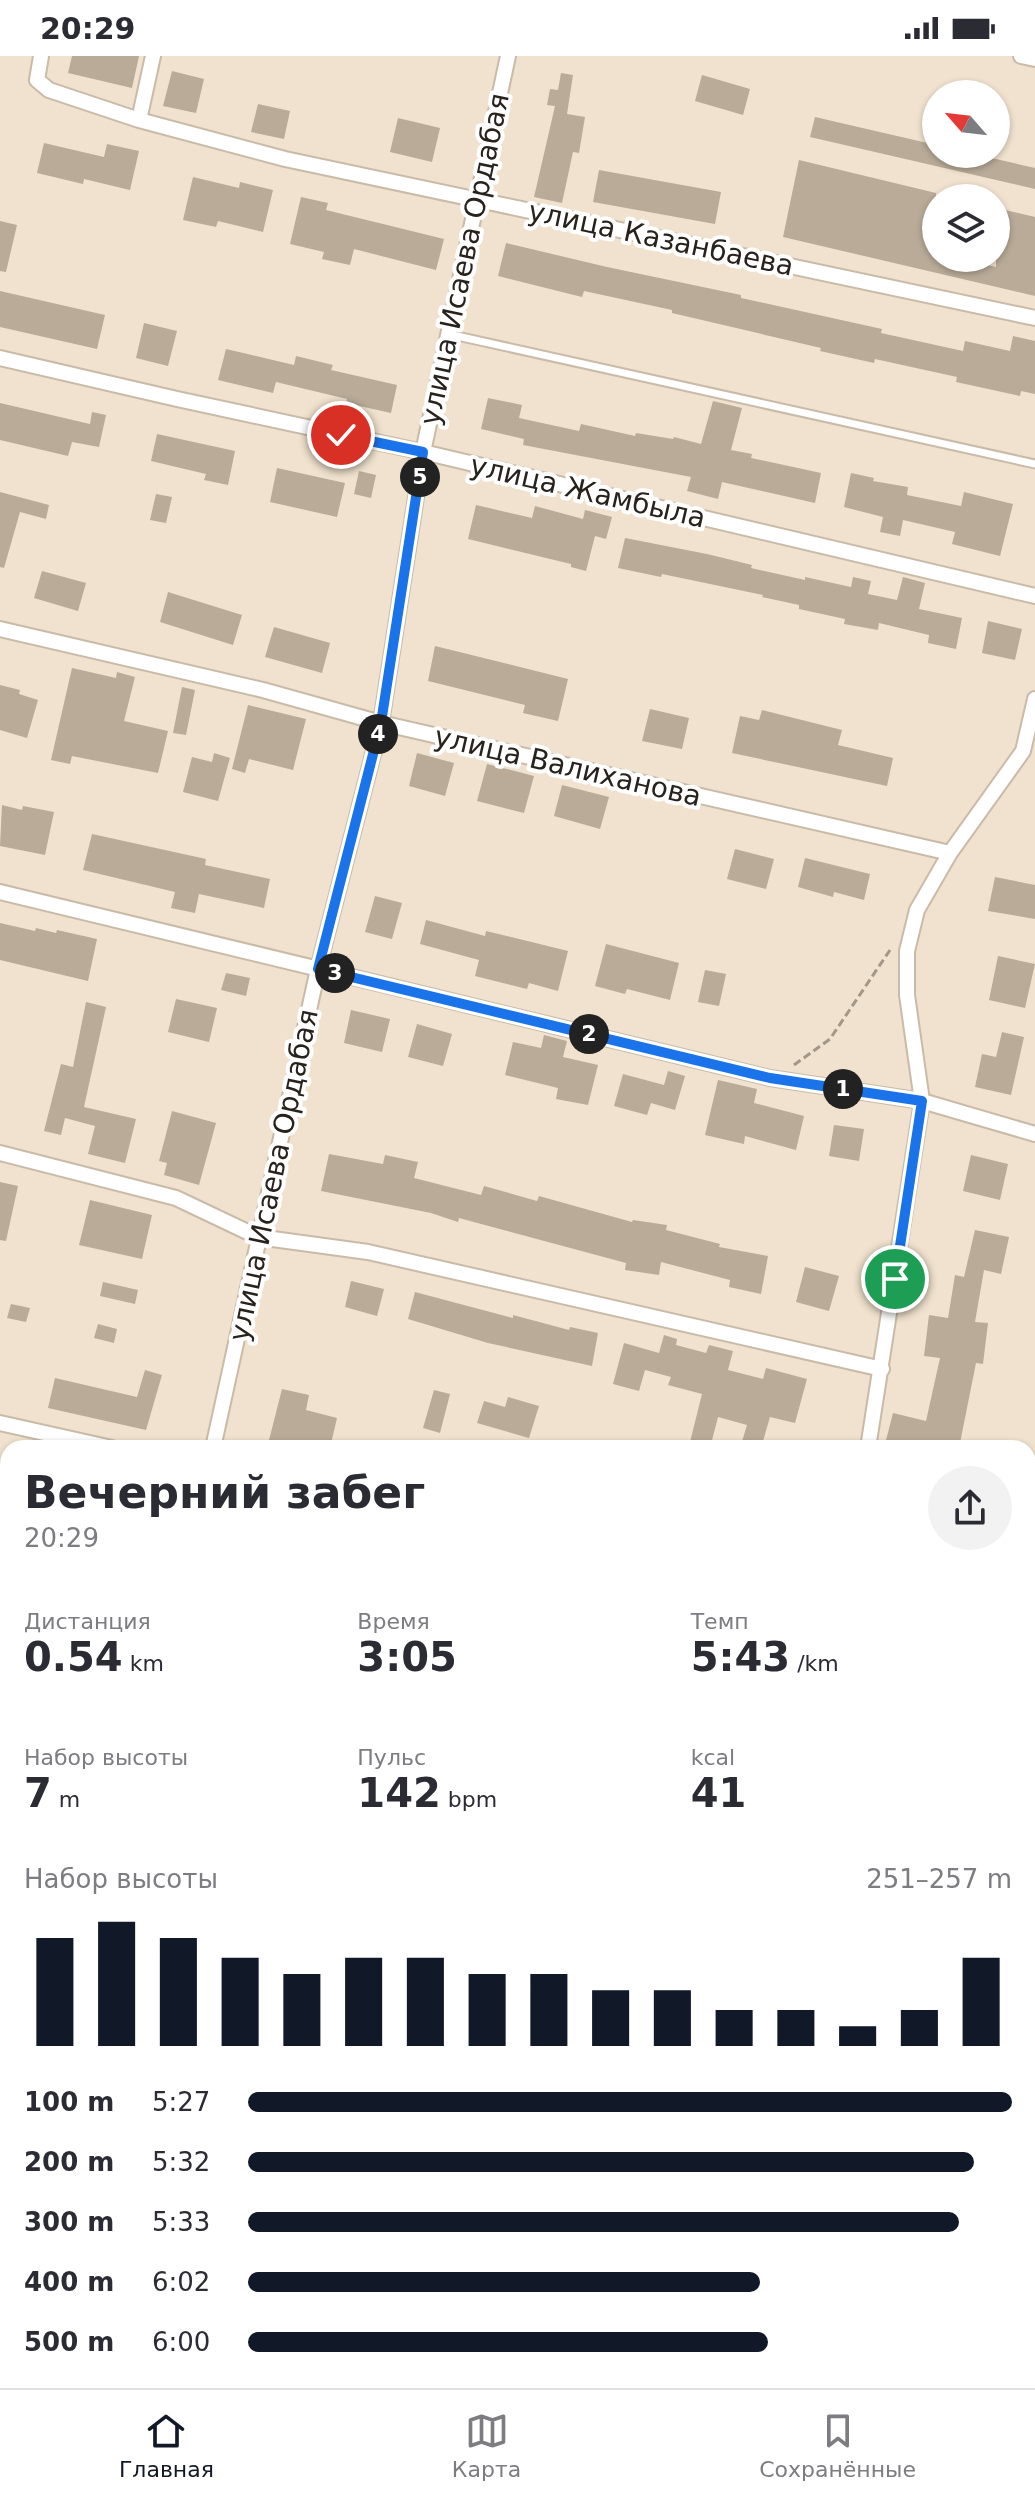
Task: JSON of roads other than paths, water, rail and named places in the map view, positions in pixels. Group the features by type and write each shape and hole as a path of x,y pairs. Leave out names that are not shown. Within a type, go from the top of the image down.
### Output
{"street":[{"name":"улица Казанбаева","path":"41,56 37,75 43,87 139,120 285,159 476,197 1035,318"},
{"path":"139,120 153,56"},
{"name":"улица Исаева Ордабая","path":"215,1440 318,969 381,723 423,452 508,56"},
{"path":"1021,56 1035,59"},
{"name":"улица Жамбыла","path":"0,358 423,452 1035,596"},
{"name":"улица Валиханова","path":"0,629 263,690 381,723 950,853"},
{"path":"869,1440 922,1101 907,995 907,951 917,910 950,853 1023,751 1035,699"},
{"path":"0,892 770,1078 922,1101 1035,1134"},
{"path":"0,1153 176,1198 258,1237 368,1252 882,1369"},
{"path":"0,1423 76,1440"}],"lane":[{"path":"448,334 1035,464"}]}
